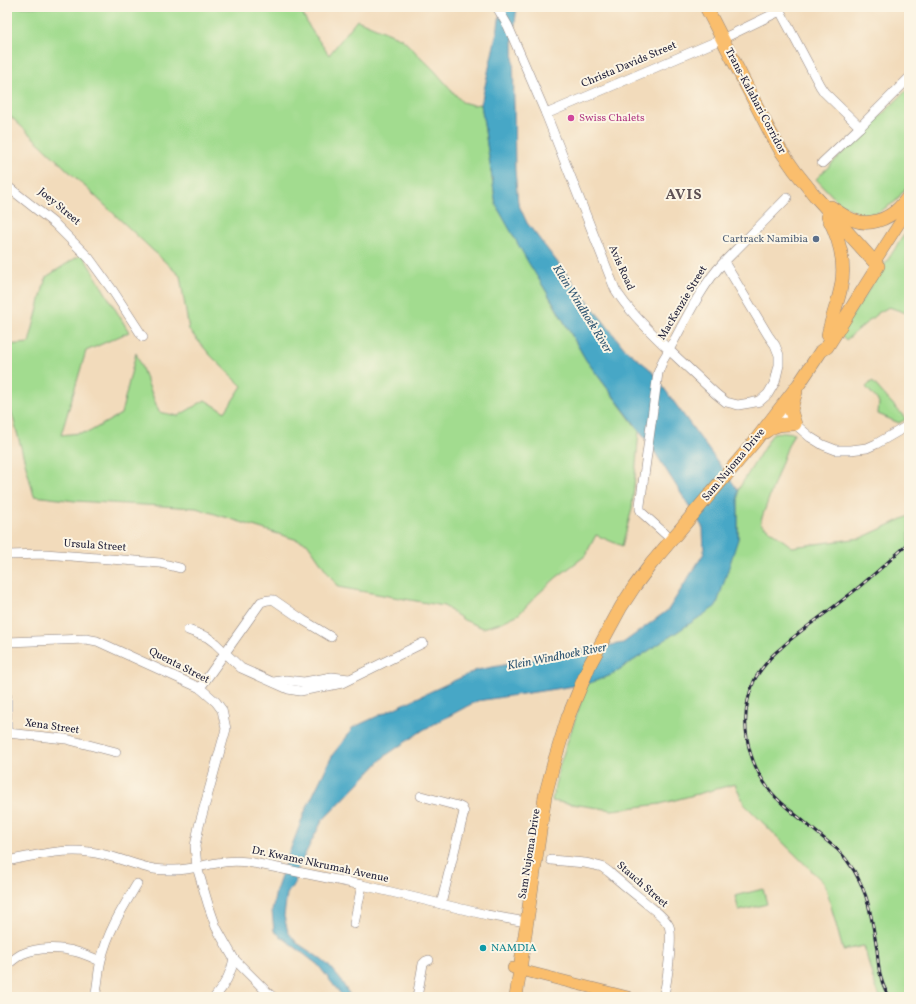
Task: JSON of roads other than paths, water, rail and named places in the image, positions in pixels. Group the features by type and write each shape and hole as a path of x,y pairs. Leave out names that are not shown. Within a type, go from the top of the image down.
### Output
{"highway":[{"name":"Trans-Kalahari Corridor","path":"706,7 780,151 815,196 876,265"},
{"path":"815,196 846,217 865,222 883,219 892,214 900,208 909,196"},
{"path":"815,196 834,230 842,260 841,286 828,335"},
{"path":"821,351 822,345 828,335 876,265"},
{"name":"Sam Nujoma Drive","path":"510,997 523,921 532,830 539,796 558,734 568,717 590,664 608,630 634,587 651,564 755,441 799,384 821,351 827,347 876,265"},
{"path":"755,441 766,430 774,426 781,424 795,424 791,411 799,384"},
{"name":"Sam Nujoma Drive","path":"516,969 516,997"}],"main road":[{"name":"Sam Nujoma Drive","path":"876,265 909,208"},
{"name":"Sam Nujoma Drive","path":"876,265 909,218"},
{"path":"516,969 628,997"}],"street":[{"name":"Avis Road","path":"499,9 546,114 615,289 627,306 669,350"},
{"name":"Christa Davids Street","path":"546,114 722,39 779,9"},
{"path":"779,9 824,92 860,127"},
{"path":"822,163 909,78"},
{"name":"Joey Street","path":"7,180 75,236 87,252 89,258"},
{"name":"Joey Street","path":"7,186 55,224 89,258 143,337"},
{"name":"MacKenzie Street","path":"724,262 779,354 780,365 775,382 768,394 760,401 738,404 726,402 669,350 704,288 715,272 724,262 787,198"},
{"path":"669,350 658,373 640,509 642,513 672,540"},
{"path":"779,410 810,437 823,445 836,450 866,448 909,425"},
{"name":"Ursula Street","path":"7,555 45,554 160,563 180,568"},
{"path":"200,688 261,602 270,599 274,600 331,637"},
{"path":"188,630 207,637 241,668 288,688 300,691 327,682 342,683 423,643"},
{"name":"Quenta Street","path":"7,642 86,639 97,641 200,688 216,702 222,710 226,728 199,826 195,846 197,868 216,928 234,959 273,997"},
{"path":"7,697 7,734"},
{"name":"Xena Street","path":"7,734 66,739 116,752"},
{"path":"421,796 458,806 462,808 464,812 441,904"},
{"name":"Dr. Kwame Nkrumah Avenue","path":"7,867 61,852"},
{"name":"Dr. Kwame Nkrumah Avenue","path":"7,861 45,853 89,852 154,869 176,870 236,861 248,862 362,885 486,915 523,921"},
{"name":"Stauch Street","path":"550,860 585,863 602,867 660,915 668,925 671,939 663,997"},
{"path":"95,997 100,961 110,932 117,917 137,884"},
{"path":"354,924 362,885"},
{"path":"7,965 21,954 30,951 56,948 76,952 100,961"},
{"path":"215,997 228,979 234,959"},
{"path":"417,997 423,964 426,960 429,960"}],"water":[{"name":"Klein Windhoek River","path":"501,7 517,7 513,38 515,170 518,203 527,223 624,348 650,369 738,490 738,539 715,607 609,676 587,684 477,701 423,730 385,756 322,821 297,870 295,882 287,894 284,916 288,932 297,943 328,965 340,979 351,997 343,997 318,965 274,931 272,911 276,891 306,809 333,754 352,728 477,670 623,643 668,610 704,553 703,528 649,443 586,360 496,205 481,104"}],"railway":[{"path":"889,997 883,985 880,974 872,922 866,896 861,883 847,860 837,849 782,803 762,780 750,753 747,739 746,710 754,681 772,656 795,636 858,588 909,543"}],"place":[{"name":"Swiss Chalets","path":"571,118"},
{"name":"Cartrack Namibia","path":"816,239"},
{"name":"NAMDIA","path":"483,948"}],"district":[{"name":"AVIS","path":"684,195"}]}
